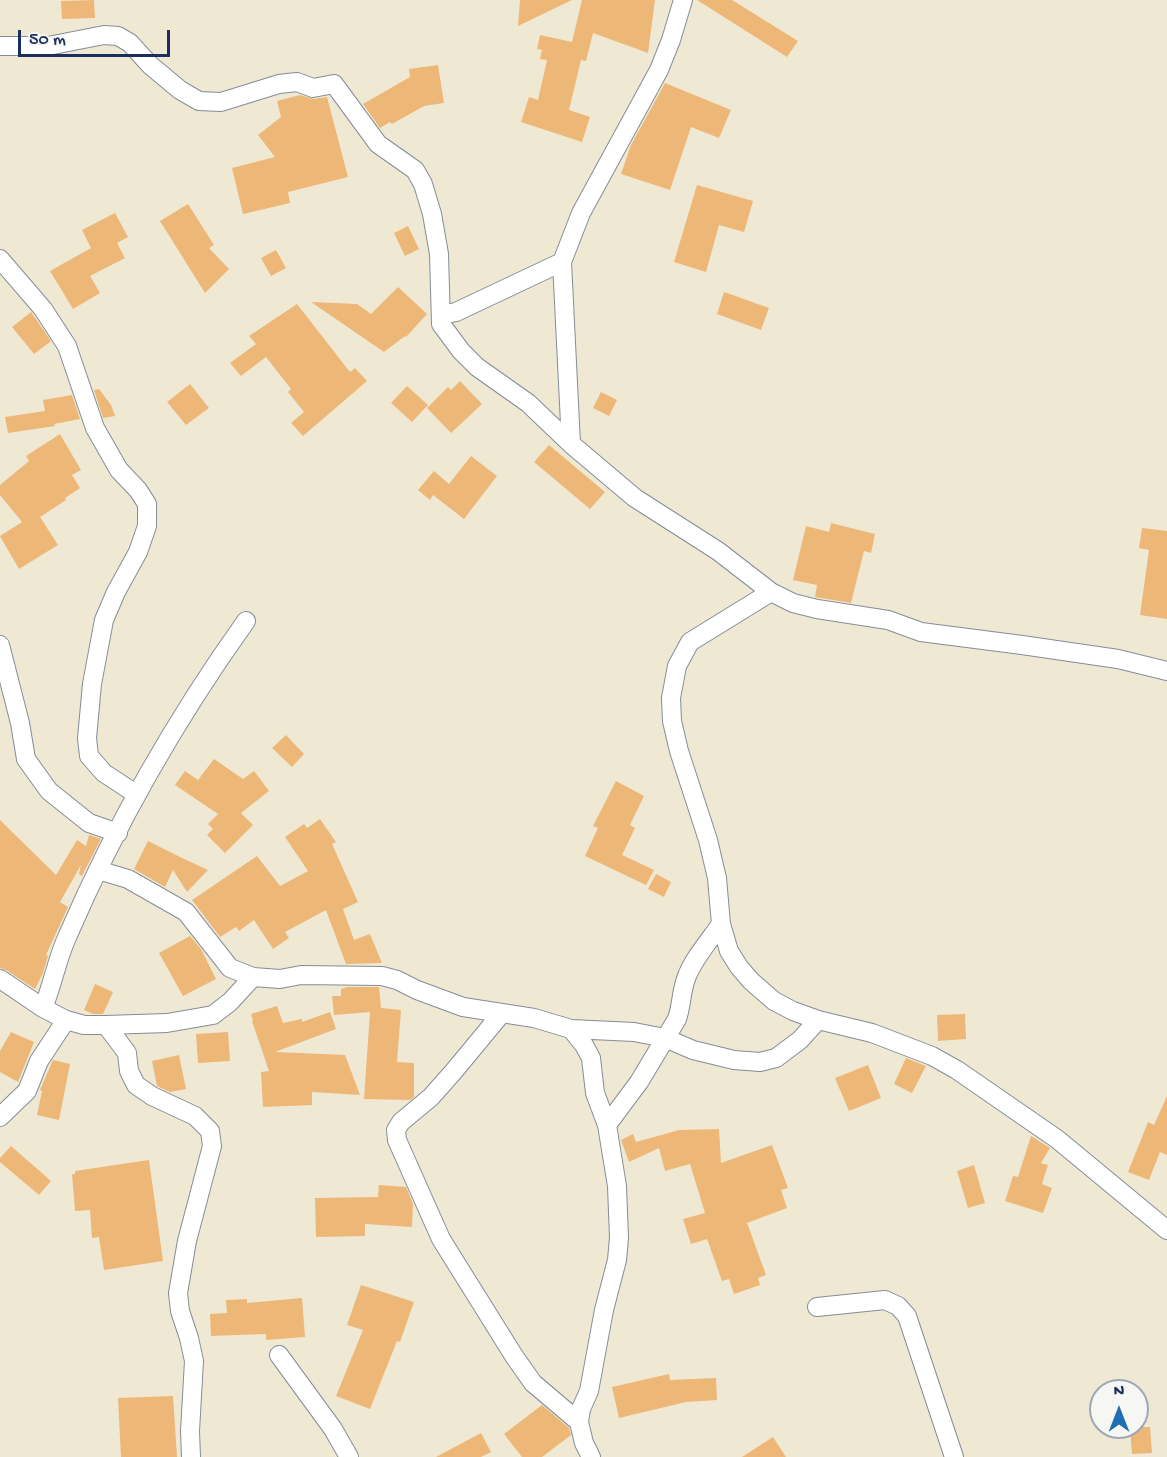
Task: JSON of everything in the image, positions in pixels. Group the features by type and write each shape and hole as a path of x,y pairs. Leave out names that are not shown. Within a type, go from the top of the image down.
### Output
{"street":[{"path":"571,444 562,262 581,213 658,70 671,40 683,0"},
{"path":"0,46 48,46 104,35 118,36 130,43 150,65 180,90 199,100 221,102 279,84 297,82 313,88 333,84 378,144 415,170 423,184 432,214 439,254 441,324 461,351 477,367 528,403 571,444 635,498 718,551 771,592 793,603 888,620 921,632 1118,659 1167,671"},
{"path":"0,259 43,309 67,346 95,428 119,470 138,490 147,504 147,526 138,552 104,620 92,684 87,738 89,756 121,785 136,794"},
{"path":"441,315 456,312 562,262"},
{"path":"771,592 690,642 677,666 671,698 672,721 679,751 708,840 717,878 721,924 729,951 739,968 774,1001 793,1011 818,1020 872,1033 932,1056 957,1070 1058,1139 1167,1230"},
{"path":"43,1008 67,937 136,794 174,728 246,621"},
{"path":"0,645 20,723 26,759 50,791 89,823 118,833"},
{"path":"99,870 128,879 186,912 230,968 253,977 280,979 301,975 382,976 463,1007 534,1018 571,1029 634,1032 665,1038 693,1050 734,1060 760,1062 776,1058 800,1040 818,1020"},
{"path":"606,1125 639,1082 665,1038 681,1008 686,978 694,962 721,924"},
{"path":"0,979 43,1008 66,1020 84,1025 106,1025 167,1023 213,1015 230,1002 253,977"},
{"path":"502,1013 446,1080 413,1114 401,1122 396,1130 397,1140 441,1239 514,1356 533,1383 579,1422"},
{"path":"0,1117 27,1091 39,1060 66,1020"},
{"path":"106,1025 127,1053 129,1071 136,1085 152,1096 195,1116 210,1131 212,1146 187,1240 178,1293 180,1311 194,1361 190,1431 191,1457"},
{"path":"571,1029 591,1058 595,1094 606,1125 616,1186 619,1238 617,1260 604,1310 589,1391 581,1409 579,1422 584,1443 591,1457"},
{"path":"817,1307 885,1300 898,1306 907,1316 954,1457"},
{"path":"279,1355 333,1429 349,1457"}],"building":[{"path":"94,0 95,18 62,19 61,1"},
{"path":"520,0 572,0 518,26"},
{"path":"582,0 655,0 648,53 593,33 586,61 581,60 569,110 590,117 582,142 521,122 529,97 538,100 547,60 540,59 542,50 537,49 540,35 572,42"},
{"path":"697,0 732,0 798,41 787,57"},
{"path":"438,65 444,103 424,106 380,128 363,104 410,77 409,69"},
{"path":"665,83 731,110 719,138 691,127 670,190 621,174 631,145"},
{"path":"300,95 314,99 327,97 348,177 288,192 290,203 243,214 232,168 275,157 258,135 281,117 277,101"},
{"path":"697,185 753,201 744,232 719,225 706,272 674,262"},
{"path":"188,204 214,245 209,248 229,269 205,293 160,221"},
{"path":"115,213 128,237 117,243 125,258 90,276 100,293 73,309 50,271 91,248 82,230"},
{"path":"408,226 419,249 405,256 394,233"},
{"path":"276,250 286,268 271,276 261,258"},
{"path":"398,287 427,314 406,337 384,352 311,302 357,304 371,314"},
{"path":"724,292 769,308 761,330 717,314"},
{"path":"297,304 350,372 355,368 367,381 303,436 291,423 304,412 288,392 291,389 266,357 241,376 230,363 256,344 249,336"},
{"path":"31,312 51,341 34,354 12,327"},
{"path":"460,381 482,404 451,433 427,408 448,387 451,390"},
{"path":"190,384 209,408 186,425 167,402"},
{"path":"407,386 428,405 412,422 391,403"},
{"path":"99,389 111,405 115,416 103,418 94,390"},
{"path":"601,392 617,400 609,416 593,408"},
{"path":"72,395 80,419 54,424 55,426 8,433 5,417 45,411 43,400"},
{"path":"60,434 81,470 72,475 80,488 40,517 58,545 19,569 0,536 22,522 0,495 0,485 29,461 26,456"},
{"path":"549,445 605,492 590,509 534,462"},
{"path":"471,456 497,476 464,519 433,495 430,500 418,490 434,471 449,484"},
{"path":"831,523 875,534 871,553 864,551 851,603 815,597 817,585 793,580 806,526 829,532"},
{"path":"1142,528 1167,531 1167,619 1140,615 1149,550 1139,548"},
{"path":"286,735 304,754 292,767 272,748"},
{"path":"214,759 243,779 254,771 269,791 241,813 253,825 225,853 207,835 213,829 208,824 218,814 175,785 185,771 198,780"},
{"path":"616,781 644,796 630,825 635,828 622,855 654,870 646,885 585,856 598,828 593,826"},
{"path":"320,819 336,842 332,844 358,902 343,909 354,940 370,934 382,963 346,964 326,910 285,932 289,938 273,949 254,920 239,931 236,927 220,937 192,900 257,856 280,886 308,871 285,837 304,824 307,828"},
{"path":"0,820 56,875 77,840 86,846 89,835 101,839 82,876 79,874 81,865 60,902 68,907 46,955 48,956 43,973 35,989 0,968"},
{"path":"148,841 208,870 187,892 173,870 165,887 134,869"},
{"path":"656,874 671,882 664,897 648,889"},
{"path":"190,936 201,949 216,979 183,996 159,953"},
{"path":"95,984 113,992 103,1014 93,1014 84,1010"},
{"path":"379,987 381,1008 401,1010 397,1062 414,1063 414,1097 410,1100 364,1099 370,1012 334,1015 332,996 341,996 341,989"},
{"path":"277,1006 283,1023 302,1019 302,1022 330,1012 336,1029 275,1052 345,1055 360,1095 312,1092 312,1105 263,1107 261,1072 269,1071 251,1014"},
{"path":"965,1014 966,1039 938,1041 937,1015"},
{"path":"11,1032 34,1042 18,1082 0,1072 0,1051"},
{"path":"228,1032 230,1061 198,1063 196,1034"},
{"path":"179,1055 186,1089 170,1092 157,1086 152,1061"},
{"path":"906,1058 926,1066 912,1093 894,1084"},
{"path":"53,1060 70,1064 59,1120 37,1115 42,1091 40,1090"},
{"path":"868,1065 881,1098 849,1111 835,1078"},
{"path":"1167,1096 1167,1155 1160,1152 1149,1180 1128,1172 1148,1122 1154,1125"},
{"path":"719,1129 721,1163 772,1145 788,1188 781,1190 787,1208 747,1223 766,1275 758,1278 760,1285 734,1294 729,1279 722,1281 707,1239 691,1244 683,1219 705,1213 690,1164 665,1171 659,1148 629,1162 621,1140 633,1134 636,1142 679,1130"},
{"path":"1031,1136 1050,1148 1041,1163 1048,1165 1042,1184 1052,1188 1043,1213 1005,1201 1013,1176 1018,1177"},
{"path":"11,1146 51,1181 39,1195 0,1162 0,1158"},
{"path":"149,1160 163,1261 104,1270 99,1237 92,1238 90,1210 75,1211 72,1174 75,1174 75,1171"},
{"path":"974,1165 985,1203 968,1208 957,1171"},
{"path":"379,1185 406,1187 413,1204 412,1227 365,1224 365,1236 316,1237 315,1198 378,1197"},
{"path":"361,1285 414,1302 400,1342 397,1341 370,1409 336,1396 363,1330 347,1325"},
{"path":"302,1298 305,1337 266,1340 266,1334 211,1336 210,1314 227,1313 226,1300 247,1299 247,1303"},
{"path":"669,1374 670,1380 716,1378 717,1400 686,1402 619,1418 612,1387"},
{"path":"173,1396 177,1457 121,1457 118,1398"},
{"path":"542,1405 569,1428 571,1435 542,1457 522,1457 504,1434"},
{"path":"1150,1427 1152,1453 1132,1454 1131,1439 1149,1439"},
{"path":"481,1433 491,1452 481,1457 436,1457"},
{"path":"773,1437 786,1457 742,1457"}]}
